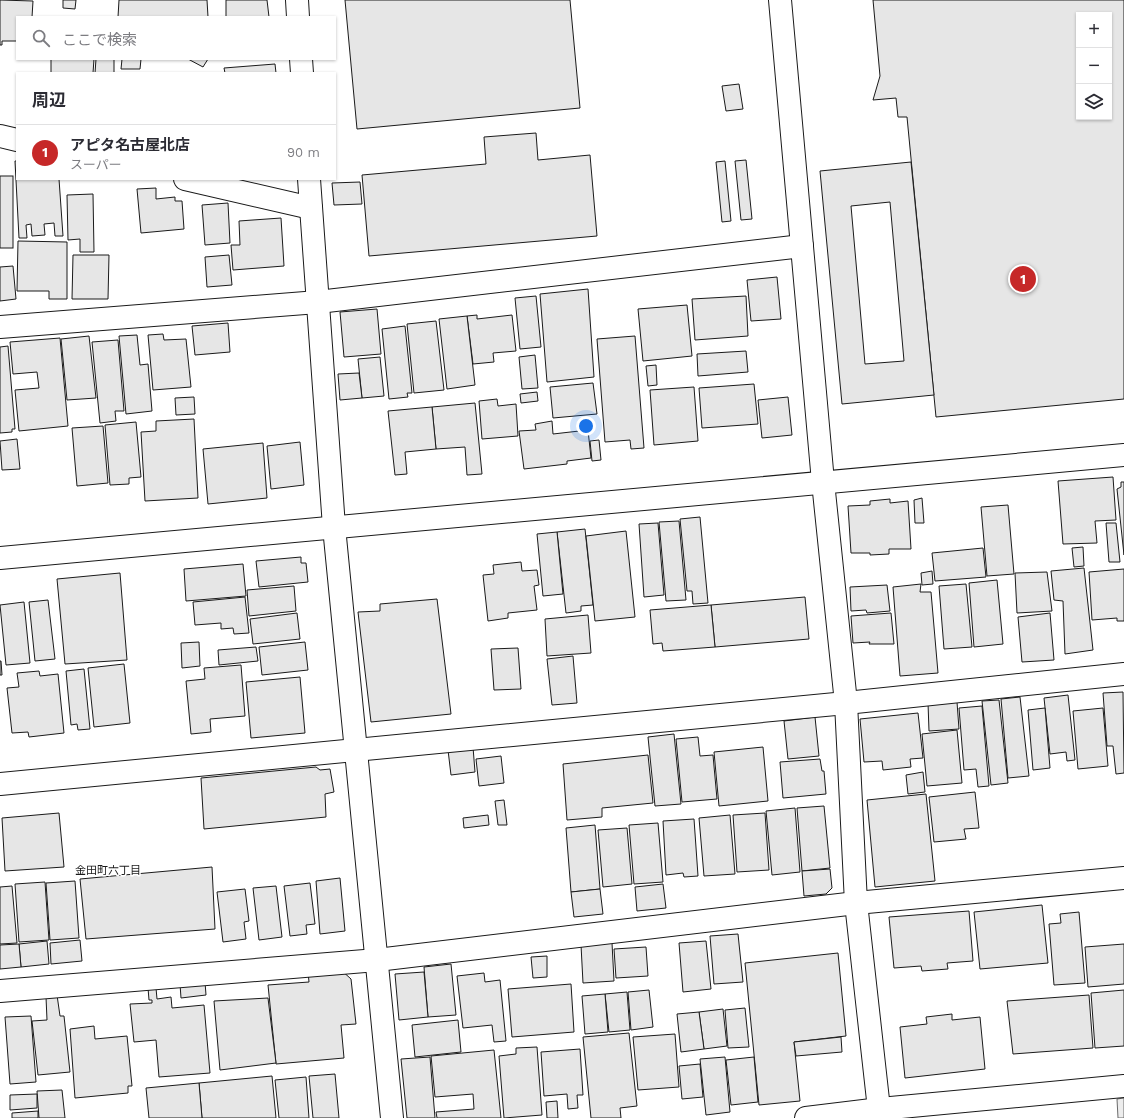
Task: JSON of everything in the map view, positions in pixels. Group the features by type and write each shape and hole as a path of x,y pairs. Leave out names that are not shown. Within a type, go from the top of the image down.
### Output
{"street":[{"path":"297,0 298,16"},
{"path":"780,0 823,482 846,703 856,903 880,1114"},
{"path":"301,60 302,72"},
{"path":"0,136 16,140"},
{"path":"189,180 311,208"},
{"path":"309,180 334,527 392,1118"},
{"path":"0,327 318,302 802,246"},
{"path":"0,558 1124,455"},
{"path":"0,784 846,703 1124,674"},
{"path":"0,991 377,960 856,903 1124,878"},
{"path":"806,1118 880,1114 1124,1086"}],"shaded area":[{"path":"1124,1098 1124,1118 1118,1118 1117,1099"}],"building":[{"path":"0,0 33,1 32,16 16,16 16,41 2,41 2,45 0,45"},
{"path":"63,0 76,0 75,9 63,8"},
{"path":"119,0 207,0 208,16 118,16"},
{"path":"226,0 267,0 269,16 226,16"},
{"path":"345,0 570,0 580,108 357,129"},
{"path":"873,0 1124,0 1124,399 936,417 907,117 898,117 896,98 873,100 880,76"},
{"path":"51,60 94,60 93,72 51,72"},
{"path":"96,60 114,60 114,72 95,72"},
{"path":"122,60 141,60 140,69 121,69"},
{"path":"190,60 207,60 203,67"},
{"path":"275,64 276,72 225,72 224,68"},
{"path":"739,84 743,109 726,111 722,86"},
{"path":"536,133 538,160 590,155 597,236 369,256 362,175 486,164 484,137"},
{"path":"746,160 752,219 741,220 735,161"},
{"path":"15,161 16,180 59,180 63,236 55,236 54,223 44,224 45,235 32,236 31,224 26,225 27,238 19,238"},
{"path":"725,161 731,221 722,222 716,162"},
{"path":"911,162 934,395 842,404 820,171","holes":["890,202 904,361 865,364 851,206"]},
{"path":"0,176 13,176 13,248 0,248"},
{"path":"360,182 362,204 334,205 332,183"},
{"path":"156,188 156,199 175,197 175,201 182,201 184,229 141,233 137,189"},
{"path":"93,194 94,252 80,252 80,239 68,240 67,195"},
{"path":"228,203 230,243 205,245 202,205"},
{"path":"281,218 284,266 233,270 231,245 240,245 239,221"},
{"path":"18,241 67,242 67,299 49,299 49,291 17,291"},
{"path":"73,255 109,255 108,299 72,299"},
{"path":"229,255 232,285 207,287 205,257"},
{"path":"13,266 16,299 0,301 0,267"},
{"path":"777,277 781,319 751,321 747,280"},
{"path":"588,289 594,377 547,382 540,294"},
{"path":"536,296 541,347 520,349 515,298"},
{"path":"746,296 748,336 695,340 692,299"},
{"path":"687,305 692,356 643,361 638,309"},
{"path":"377,309 381,354 344,357 340,312"},
{"path":"477,315 477,319 512,315 516,351 493,353 494,362 473,364 467,316"},
{"path":"467,316 475,385 447,389 439,319"},
{"path":"436,321 444,390 414,393 407,324"},
{"path":"228,323 230,352 195,355 192,326"},
{"path":"405,326 412,393 407,393 408,397 389,399 382,329"},
{"path":"163,334 164,340 186,339 191,387 153,390 148,335"},
{"path":"137,335 140,365 148,364 152,411 126,414 119,336"},
{"path":"89,336 96,398 67,400 61,339"},
{"path":"635,336 644,448 631,449 630,440 605,442 597,339"},
{"path":"60,338 68,426 19,431 15,390 39,388 37,372 13,374 10,342"},
{"path":"118,340 124,411 115,411 116,421 100,423 92,342"},
{"path":"8,346 15,429 12,429 12,432 0,433 0,347"},
{"path":"746,351 748,372 698,376 697,354"},
{"path":"535,355 538,388 522,389 519,357"},
{"path":"380,357 384,396 362,398 358,359"},
{"path":"656,365 657,385 648,386 646,366"},
{"path":"359,373 362,398 340,400 338,374"},
{"path":"593,383 597,414 553,418 550,387"},
{"path":"754,384 758,424 702,428 699,388"},
{"path":"694,387 698,441 654,445 650,390"},
{"path":"537,392 538,401 521,403 520,394"},
{"path":"194,397 195,414 176,415 175,398"},
{"path":"788,397 792,435 762,438 758,400"},
{"path":"497,399 498,406 516,404 518,436 482,439 479,401"},
{"path":"475,403 482,474 467,475 465,447 436,449 432,407"},
{"path":"432,407 436,449 405,452 407,474 395,475 388,411"},
{"path":"194,419 198,498 145,501 141,432 156,431 156,421"},
{"path":"552,421 553,434 588,430 591,458 567,461 567,464 524,469 519,431 536,430 535,424"},
{"path":"136,422 141,477 129,478 129,484 110,485 105,425"},
{"path":"103,426 108,483 77,486 72,428"},
{"path":"17,439 20,469 2,470 0,441"},
{"path":"599,440 601,460 592,461 590,441"},
{"path":"300,442 304,485 271,489 267,446"},
{"path":"263,443 267,498 208,504 203,449"},
{"path":"1113,477 1116,520 1095,521 1097,543 1063,544 1058,481"},
{"path":"1121,482 1124,482 1124,555 1117,489 1121,487"},
{"path":"922,498 924,523 915,523 914,500"},
{"path":"890,499 890,503 908,501 911,549 889,549 889,554 870,555 870,553 851,553 848,506 870,505 870,501"},
{"path":"1008,505 1014,574 987,576 981,507"},
{"path":"700,517 708,603 693,604 692,591 687,591 680,519"},
{"path":"679,521 686,600 666,601 659,522"},
{"path":"658,523 664,595 644,597 639,524"},
{"path":"1106,523 1116,523 1120,562 1109,562"},
{"path":"585,529 593,605 581,606 581,611 566,613 557,532"},
{"path":"626,531 635,617 595,621 586,536"},
{"path":"557,532 563,594 543,596 537,534"},
{"path":"1083,547 1084,566 1074,567 1072,548"},
{"path":"983,548 986,577 935,581 932,553"},
{"path":"301,557 301,563 306,563 308,582 259,587 256,561"},
{"path":"521,562 522,571 537,570 539,585 534,586 537,610 508,613 508,618 488,621 483,575 494,574 493,565"},
{"path":"243,564 246,596 186,601 184,569"},
{"path":"1084,568 1093,650 1065,654 1063,601 1054,600 1051,571"},
{"path":"1124,569 1124,621 1117,621 1117,618 1092,620 1089,572"},
{"path":"932,571 933,584 922,585 921,573"},
{"path":"1047,572 1052,611 1017,613 1015,573"},
{"path":"120,573 127,660 65,664 57,579"},
{"path":"997,580 1003,644 974,647 969,583"},
{"path":"921,584 920,592 931,592 938,673 900,676 893,587"},
{"path":"966,584 972,647 944,649 939,586"},
{"path":"887,585 890,611 867,613 866,610 851,611 850,587"},
{"path":"294,586 296,611 249,616 247,590"},
{"path":"245,597 249,633 234,634 233,628 221,629 221,623 195,625 193,602"},
{"path":"805,597 809,639 715,647 711,605"},
{"path":"437,599 451,714 371,722 358,612 380,611 380,604"},
{"path":"48,600 55,659 35,661 29,602"},
{"path":"24,602 30,663 6,665 0,605"},
{"path":"711,605 715,647 663,651 662,643 653,644 650,610"},
{"path":"297,613 300,639 253,644 250,619"},
{"path":"891,613 894,644 869,644 870,642 853,643 851,616"},
{"path":"1050,613 1054,660 1022,662 1018,617"},
{"path":"588,615 591,653 547,656 545,619"},
{"path":"199,642 200,666 182,668 181,643"},
{"path":"305,642 308,670 262,675 259,647"},
{"path":"256,647 258,661 219,665 218,650"},
{"path":"518,648 521,689 494,690 491,649"},
{"path":"573,656 577,703 552,705 547,659"},
{"path":"1,661 2,675 0,675"},
{"path":"124,664 130,723 94,727 88,668"},
{"path":"241,665 245,716 210,719 211,732 191,734 186,681 205,679 204,668"},
{"path":"84,669 90,729 78,730 77,724 71,725 66,671"},
{"path":"39,671 40,676 58,674 64,733 29,737 28,732 12,733 7,688 19,687 17,673"},
{"path":"300,677 305,733 251,738 246,682"},
{"path":"1123,692 1124,773 1116,774 1113,746 1107,746 1103,693"},
{"path":"1068,695 1075,760 1067,761 1066,752 1050,754 1044,698"},
{"path":"1020,697 1029,776 1008,778 1001,699"},
{"path":"999,700 1008,783 991,785 982,701"},
{"path":"957,702 959,729 929,731 928,703"},
{"path":"982,706 989,786 978,787 976,769 964,770 959,708"},
{"path":"1045,708 1050,768 1033,770 1028,710"},
{"path":"1103,708 1108,766 1078,769 1073,711"},
{"path":"918,713 923,758 910,759 911,767 883,770 882,761 864,762 860,719"},
{"path":"815,717 819,756 788,759 784,721"},
{"path":"957,730 962,783 927,786 922,734"},
{"path":"674,734 681,804 655,806 648,737"},
{"path":"698,737 700,756 713,755 717,799 682,802 676,739"},
{"path":"473,747 475,772 451,775 448,750"},
{"path":"763,747 768,801 719,806 714,752"},
{"path":"648,755 653,803 602,808 602,817 567,820 563,764"},
{"path":"501,756 504,783 479,786 476,759"},
{"path":"820,759 822,771 824,771 826,794 783,798 780,762"},
{"path":"316,767 320,770 330,769 334,792 325,794 326,817 204,829 201,778"},
{"path":"923,772 925,792 908,794 906,775"},
{"path":"975,792 979,828 964,829 966,839 934,842 929,797"},
{"path":"926,794 935,881 875,887 867,800"},
{"path":"504,800 507,825 498,825 495,801"},
{"path":"824,806 830,868 802,871 797,808"},
{"path":"795,808 800,872 772,875 766,811"},
{"path":"59,813 64,867 5,871 2,818"},
{"path":"765,813 769,870 737,872 733,815"},
{"path":"488,815 489,825 464,828 463,818"},
{"path":"730,815 735,874 704,876 699,818"},
{"path":"694,819 698,876 684,877 683,873 666,875 663,821"},
{"path":"658,823 663,882 634,884 629,825"},
{"path":"595,825 600,889 571,892 566,828"},
{"path":"627,828 632,884 603,887 598,830"},
{"path":"212,867 215,929 86,939 80,879"},
{"path":"830,869 832,888 826,894 804,896 802,871"},
{"path":"340,878 345,931 320,934 316,881"},
{"path":"75,881 79,938 50,940 46,883"},
{"path":"45,882 49,940 19,942 15,884"},
{"path":"310,883 315,924 306,925 307,934 290,936 284,886"},
{"path":"663,884 666,908 637,911 635,887"},
{"path":"12,886 17,943 0,944 0,887"},
{"path":"276,886 282,937 259,940 253,888"},
{"path":"245,889 249,921 244,922 246,939 223,942 217,892"},
{"path":"600,889 603,914 574,917 571,892"},
{"path":"1042,905 1048,963 980,969 974,912"},
{"path":"969,911 973,961 947,963 948,969 922,971 921,966 894,968 889,917"},
{"path":"1079,912 1085,983 1054,985 1049,924 1061,923 1060,914"},
{"path":"738,934 743,982 714,984 710,936"},
{"path":"80,940 82,961 51,964 50,943"},
{"path":"47,941 49,964 21,967 19,944"},
{"path":"706,941 711,989 683,992 679,943"},
{"path":"612,943 614,981 583,983 581,945"},
{"path":"19,944 21,967 0,969 0,945"},
{"path":"1124,944 1124,984 1088,987 1085,947"},
{"path":"646,947 648,976 616,978 614,949"},
{"path":"838,953 846,1036 794,1042 800,1101 759,1105 745,963"},
{"path":"547,956 547,977 533,978 531,957"},
{"path":"451,964 456,1015 428,1017 424,967"},
{"path":"340,969 351,979 356,1024 341,1025 344,1058 276,1064 268,985 309,982 308,972"},
{"path":"424,972 428,1017 399,1020 395,974"},
{"path":"484,973 485,982 500,980 506,1041 494,1042 492,1025 463,1028 457,976"},
{"path":"205,982 206,995 181,998 180,984"},
{"path":"571,984 574,1032 512,1037 508,989"},
{"path":"148,988 156,988 157,999 171,997 172,1008 204,1005 210,1073 159,1077 156,1040 134,1042 130,1004 152,1003 152,1000 149,1000"},
{"path":"649,990 653,1027 631,1030 628,992"},
{"path":"1124,990 1124,1046 1095,1048 1091,993"},
{"path":"627,992 630,1030 609,1032 605,994"},
{"path":"605,994 608,1032 585,1034 582,996"},
{"path":"57,995 60,1016 64,1016 70,1072 38,1075 32,1021 47,1020 46,997"},
{"path":"1089,995 1093,1048 1013,1054 1007,1001"},
{"path":"268,998 276,1063 220,1070 214,1001"},
{"path":"745,1008 749,1047 728,1048 725,1010"},
{"path":"723,1009 727,1046 704,1049 699,1012"},
{"path":"699,1012 704,1049 681,1052 677,1014"},
{"path":"952,1014 952,1020 980,1017 985,1069 905,1078 900,1027 927,1024 926,1017"},
{"path":"31,1016 36,1082 10,1084 5,1017"},
{"path":"458,1020 461,1052 415,1057 412,1025"},
{"path":"94,1026 95,1039 127,1036 132,1086 128,1086 128,1093 75,1098 70,1029"},
{"path":"629,1033 637,1106 620,1108 621,1118 591,1118 583,1037"},
{"path":"675,1034 679,1087 638,1090 633,1037"},
{"path":"841,1037 842,1052 796,1056 794,1042"},
{"path":"537,1047 542,1115 504,1118 499,1056 516,1054 516,1048"},
{"path":"580,1049 583,1095 577,1095 578,1108 568,1109 567,1094 544,1096 541,1052"},
{"path":"494,1050 501,1118 437,1118 436,1112 474,1109 473,1094 435,1097 431,1056"},
{"path":"430,1057 435,1118 407,1118 401,1059"},
{"path":"725,1057 730,1112 706,1115 700,1059"},
{"path":"754,1057 758,1102 731,1105 726,1060"},
{"path":"700,1064 703,1097 682,1099 679,1066"},
{"path":"335,1074 339,1118 313,1118 309,1076"},
{"path":"272,1076 276,1118 202,1118 199,1083"},
{"path":"306,1077 309,1118 279,1118 275,1080"},
{"path":"199,1083 202,1118 149,1118 146,1088"},
{"path":"62,1090 65,1118 39,1118 37,1091"},
{"path":"37,1094 37,1108 10,1110 10,1095"},
{"path":"557,1101 558,1118 547,1118 546,1102"},
{"path":"38,1111 38,1118 12,1118 12,1113"}],"place":[{"name":"アピタ名古屋北店","path":"1023,279"}],"district":[{"name":"金田町六丁目","path":"108,870"}]}
